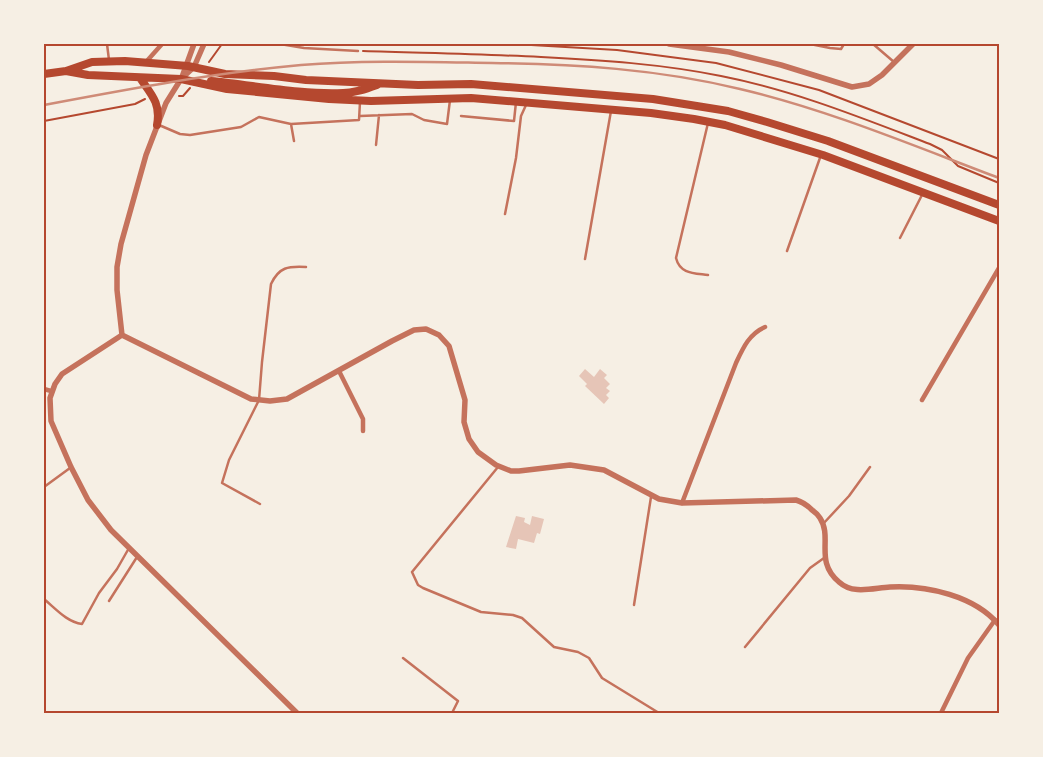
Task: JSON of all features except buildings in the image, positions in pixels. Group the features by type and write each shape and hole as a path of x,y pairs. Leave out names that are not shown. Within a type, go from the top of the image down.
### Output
{"main road":[{"path":"44,74 66,71 92,62 146,62 189,66 225,74 274,76 306,80 471,84 653,99 728,111 828,141 999,206"},
{"path":"66,71 88,75 181,79 304,92 343,93 359,91 383,83"},
{"path":"140,78 159,109 157,125"},
{"path":"181,79 227,89 320,99 471,98 651,113 708,122 763,136 821,154 999,221"}],"street":[{"path":"146,62 162,44"},
{"path":"189,66 194,44"},
{"path":"122,335 117,290 117,267 121,244 146,155 166,103 204,44"},
{"path":"669,44 710,46 782,65 852,87 869,84 882,75 913,44"},
{"path":"922,400 974,314 999,268"},
{"path":"682,503 736,362 745,344 757,331 764,327"},
{"path":"122,335 251,399 270,401 287,400 414,330 426,329 439,335 448,346 465,400 464,422 469,440 478,452 499,466 511,471 570,465 604,470 659,499 682,503 796,500 804,502 820,517 826,564 831,575 840,584 849,588 863,590 892,587 948,594 985,610 997,622 968,658 941,713"},
{"path":"122,335 62,374 51,391 49,413 51,421 71,467 99,516 137,557 297,713"},
{"path":"339,371 363,419 363,431"},
{"path":"44,389 51,391"}],"lane":[{"path":"107,44 110,61"},
{"path":"280,44 304,48 358,51"},
{"path":"810,44 841,49 844,44"},
{"path":"873,44 895,63"},
{"path":"360,116 412,114 424,120 447,124 451,98"},
{"path":"157,125 180,134 190,135 241,127 259,117 291,124 359,120 360,100"},
{"path":"461,116 514,121 516,101"},
{"path":"505,214 522,116 527,102"},
{"path":"585,258 611,109"},
{"path":"376,145 379,115"},
{"path":"708,122 676,258 680,268 685,271 708,275"},
{"path":"291,124 294,141"},
{"path":"787,252 821,154"},
{"path":"900,238 923,192"},
{"path":"260,504 222,483 229,460 259,400 271,284 275,274 280,269 306,268"},
{"path":"499,466 412,572 418,585 481,612 513,615 522,618 554,647 578,652 588,658 602,678 659,713"},
{"path":"822,524 849,496 870,466"},
{"path":"44,487 71,467"},
{"path":"634,605 651,495"},
{"path":"44,599 67,618 82,624 99,593 117,569 129,548"},
{"path":"110,601 137,557"},
{"path":"745,647 810,568 825,557"},
{"path":"403,658 458,701 452,713"}],"path":[{"path":"216,53 222,44"},
{"path":"514,44 617,50 716,63 819,90 999,159"},
{"path":"358,51 583,59 649,64 723,76 786,92 912,138 942,150 958,166 999,183"},
{"path":"44,121 135,104 147,98"}],"railway":[{"path":"44,105 204,77 301,65 348,62 396,62 585,66 647,72 740,89 839,118 999,178"}]}
